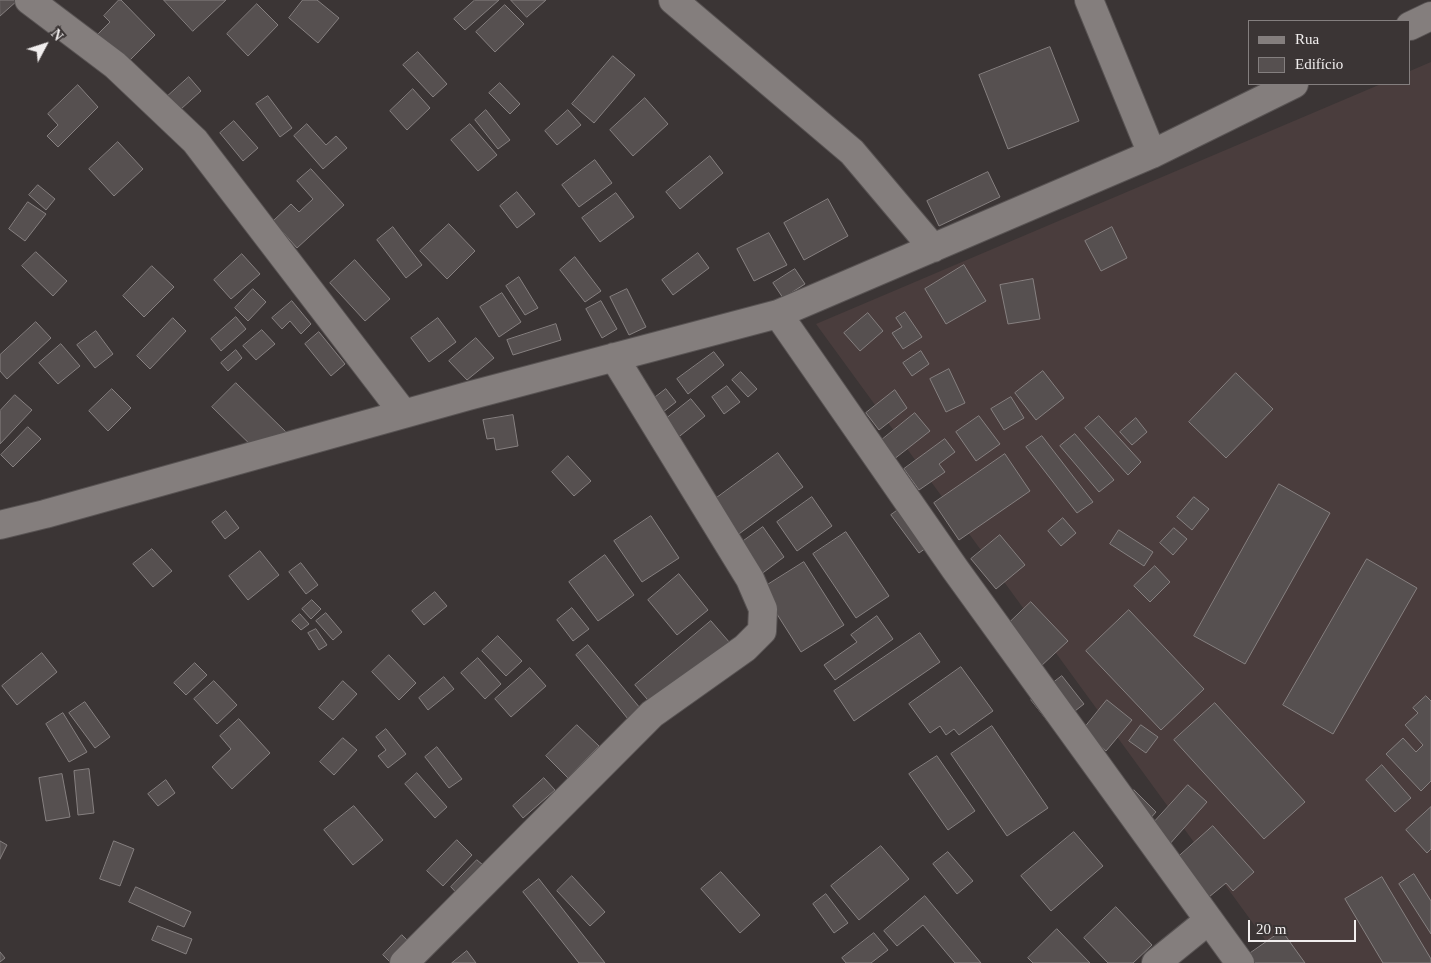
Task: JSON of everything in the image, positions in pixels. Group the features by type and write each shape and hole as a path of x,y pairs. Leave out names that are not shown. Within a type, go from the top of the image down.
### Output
{"street":[{"path":"29,0 115,65 195,141 404,414"},
{"path":"673,0 852,152 933,248"},
{"path":"1089,0 1152,154"},
{"path":"1411,26 1431,16"},
{"path":"0,525 778,314 1152,154 1292,85"},
{"path":"778,314 955,569 1240,963"},
{"path":"404,963 652,714 745,648 762,631 763,609 750,579 614,357"},
{"path":"1156,963 1209,920"}],"shaded area":[{"path":"1431,62 1431,963 1282,963 816,324 1379,85 1411,85 1411,71"}],"building":[{"path":"0,0 18,0 0,16"},
{"path":"119,0 155,35 116,74 87,45 110,22 104,16"},
{"path":"164,0 226,0 193,31"},
{"path":"303,0 317,0 339,18 318,43 289,18"},
{"path":"475,0 499,0 465,30 454,19"},
{"path":"511,0 546,0 527,17"},
{"path":"257,4 278,25 248,56 227,34"},
{"path":"505,5 524,24 495,52 476,32"},
{"path":"1050,47 1079,121 1008,149 979,75"},
{"path":"418,52 447,84 433,97 403,65"},
{"path":"613,56 635,75 594,123 572,104"},
{"path":"189,77 201,91 161,127 149,113"},
{"path":"500,83 520,104 510,114 489,93"},
{"path":"78,85 98,107 58,147 47,136 58,125 48,114"},
{"path":"413,89 430,108 407,130 390,111"},
{"path":"268,96 292,128 280,137 256,104"},
{"path":"645,98 668,124 633,156 610,130"},
{"path":"486,110 510,140 498,149 475,120"},
{"path":"568,110 581,125 557,145 545,131"},
{"path":"234,121 258,148 243,161 220,133"},
{"path":"307,124 326,145 336,136 347,148 323,169 294,136"},
{"path":"470,124 497,155 478,171 451,140"},
{"path":"118,142 143,169 114,196 89,169"},
{"path":"710,156 723,173 680,209 666,192"},
{"path":"595,160 612,183 579,207 562,185"},
{"path":"311,169 344,205 297,248 273,221 291,204 299,212 313,199 297,181"},
{"path":"988,172 1000,197 939,226 927,201"},
{"path":"38,185 55,199 46,210 29,195"},
{"path":"517,192 535,214 517,228 500,206"},
{"path":"616,193 634,217 600,242 582,218"},
{"path":"828,199 848,236 804,260 784,223"},
{"path":"28,202 46,214 25,241 9,229"},
{"path":"449,224 475,251 447,279 420,251"},
{"path":"393,227 422,265 406,278 377,240"},
{"path":"1112,227 1127,258 1101,271 1085,241"},
{"path":"769,233 787,265 754,281 737,249"},
{"path":"36,252 67,281 53,296 22,266"},
{"path":"698,253 709,268 673,295 662,280"},
{"path":"242,254 260,274 231,299 214,280"},
{"path":"575,257 601,291 585,302 560,270"},
{"path":"355,260 390,299 365,321 330,283"},
{"path":"964,265 986,301 946,324 925,289"},
{"path":"152,266 174,287 144,317 123,296"},
{"path":"795,269 805,284 783,298 773,283"},
{"path":"519,277 538,308 525,315 506,286"},
{"path":"1033,279 1040,319 1008,324 1000,285"},
{"path":"253,289 266,302 248,321 235,308"},
{"path":"627,289 646,327 629,335 610,297"},
{"path":"502,293 521,322 499,337 480,307"},
{"path":"292,301 311,324 301,334 290,321 282,329 272,318"},
{"path":"601,301 617,329 602,338 586,309"},
{"path":"905,312 922,337 903,349 892,333 902,327 896,318"},
{"path":"868,313 883,331 860,351 844,333"},
{"path":"236,317 246,329 221,351 211,339"},
{"path":"173,318 186,331 150,369 137,356"},
{"path":"438,318 456,342 429,362 411,338"},
{"path":"36,322 51,338 7,379 0,371 0,355"},
{"path":"556,324 561,340 513,355 507,340"},
{"path":"262,330 275,344 256,360 243,346"},
{"path":"96,331 113,354 95,368 77,345"},
{"path":"319,332 345,364 331,376 305,344"},
{"path":"476,338 494,358 467,380 449,361"},
{"path":"61,344 80,366 58,384 39,363"},
{"path":"236,350 242,358 228,371 221,363"},
{"path":"921,351 929,364 912,376 903,363"},
{"path":"714,352 724,365 688,394 677,379"},
{"path":"949,369 965,403 946,412 930,379"},
{"path":"1043,371 1064,398 1036,420 1015,393"},
{"path":"741,372 757,389 748,397 732,380"},
{"path":"1236,373 1273,409 1226,458 1189,422"},
{"path":"236,383 288,434 264,458 212,407"},
{"path":"727,386 740,402 724,414 712,397"},
{"path":"112,389 131,408 108,431 89,411"},
{"path":"666,389 676,402 654,419 644,406"},
{"path":"895,390 907,408 879,430 866,413"},
{"path":"15,395 32,410 0,444 0,411"},
{"path":"1011,397 1024,418 1004,430 991,409"},
{"path":"691,399 705,416 666,447 652,430"},
{"path":"915,413 930,431 875,474 862,456"},
{"path":"513,415 518,446 496,450 494,438 487,439 483,420"},
{"path":"979,416 1000,444 976,461 956,432"},
{"path":"1099,416 1141,462 1128,475 1085,428"},
{"path":"1136,418 1147,432 1132,445 1120,432"},
{"path":"28,427 41,439 13,467 1,455"},
{"path":"1075,434 1114,480 1099,492 1060,446"},
{"path":"1042,436 1093,502 1077,513 1026,447"},
{"path":"945,439 955,452 939,464 945,472 919,490 904,469"},
{"path":"778,453 803,487 732,539 707,505"},
{"path":"1005,454 1030,491 959,540 934,503"},
{"path":"568,456 591,481 574,496 552,472"},
{"path":"1279,484 1330,513 1245,664 1194,636"},
{"path":"812,497 832,526 797,551 777,522"},
{"path":"1194,497 1209,509 1192,530 1177,517"},
{"path":"905,505 933,543 919,553 891,515"},
{"path":"226,511 239,528 225,539 212,522"},
{"path":"651,516 679,558 642,582 614,541"},
{"path":"1063,518 1076,533 1061,546 1048,531"},
{"path":"763,527 784,557 752,581 731,550"},
{"path":"1174,528 1187,539 1173,555 1160,543"},
{"path":"1119,530 1153,552 1144,566 1110,544"},
{"path":"846,532 889,596 856,618 813,554"},
{"path":"1000,535 1025,565 996,589 971,559"},
{"path":"152,549 172,571 153,587 133,564"},
{"path":"260,551 279,575 248,600 229,576"},
{"path":"605,555 634,595 598,621 569,582"},
{"path":"1367,559 1417,588 1333,734 1283,705"},
{"path":"804,562 844,625 801,652 761,589"},
{"path":"301,563 318,585 306,594 289,572"},
{"path":"1155,566 1170,582 1150,602 1134,586"},
{"path":"679,574 708,610 677,635 648,600"},
{"path":"435,592 447,606 424,625 412,611"},
{"path":"312,600 321,609 311,619 302,609"},
{"path":"1031,602 1068,641 1040,667 1003,629"},
{"path":"572,608 589,629 573,641 557,620"},
{"path":"1129,610 1204,689 1161,730 1086,651"},
{"path":"326,613 342,632 333,640 316,621"},
{"path":"300,614 309,624 301,630 292,621"},
{"path":"877,616 893,639 835,680 824,665 857,642 851,635"},
{"path":"711,621 730,643 653,706 635,685"},
{"path":"316,629 327,645 319,650 308,633"},
{"path":"920,633 940,662 854,721 834,691"},
{"path":"498,636 522,661 506,676 482,651"},
{"path":"588,645 640,708 628,719 576,655"},
{"path":"42,653 57,672 17,705 2,686"},
{"path":"389,655 416,683 399,700 372,672"},
{"path":"478,658 501,684 485,699 461,673"},
{"path":"195,663 207,675 186,695 174,683"},
{"path":"961,667 993,711 959,735 954,729 946,735 940,726 930,733 909,704"},
{"path":"530,668 546,686 511,717 495,699"},
{"path":"1062,676 1084,704 1053,728 1031,700"},
{"path":"444,677 454,689 428,710 419,698"},
{"path":"214,681 237,705 217,724 194,699"},
{"path":"343,681 357,694 333,720 319,708"},
{"path":"1426,696 1431,701 1431,781 1421,791 1386,754 1403,738 1416,752 1423,745 1405,725 1418,713 1413,708"},
{"path":"1107,700 1132,720 1106,751 1082,731"},
{"path":"85,702 110,737 95,748 69,713"},
{"path":"1215,703 1305,802 1264,839 1174,740"},
{"path":"63,713 87,752 69,762 46,724"},
{"path":"239,719 270,753 232,789 212,767 231,749 220,736"},
{"path":"577,725 599,746 568,778 546,756"},
{"path":"1141,725 1158,737 1146,753 1129,741"},
{"path":"992,726 1048,808 1007,836 951,754"},
{"path":"386,729 406,754 388,768 378,756 386,750 376,737"},
{"path":"343,738 357,750 334,775 320,762"},
{"path":"437,747 462,779 449,788 425,757"},
{"path":"937,756 975,811 948,830 909,774"},
{"path":"1382,765 1411,798 1395,812 1366,780"},
{"path":"89,769 94,813 78,815 74,771"},
{"path":"417,773 447,807 435,818 405,784"},
{"path":"62,774 70,817 46,821 39,778"},
{"path":"544,778 555,790 523,818 513,806"},
{"path":"166,780 175,793 158,806 148,794"},
{"path":"1188,785 1207,802 1168,846 1148,829"},
{"path":"1134,790 1156,812 1139,831 1116,808"},
{"path":"354,806 383,840 353,865 324,830"},
{"path":"1431,807 1431,849 1427,853 1406,830"},
{"path":"1213,826 1254,872 1233,891 1226,883 1209,897 1176,859"},
{"path":"1074,832 1103,866 1051,911 1021,876"},
{"path":"457,840 472,855 443,886 427,871"},
{"path":"0,841 7,845 0,859"},
{"path":"114,841 134,849 120,886 100,879"},
{"path":"881,846 909,879 859,920 831,886"},
{"path":"948,852 973,881 957,894 933,864"},
{"path":"477,860 489,870 461,898 451,887"},
{"path":"721,872 760,915 740,933 701,889"},
{"path":"1414,874 1431,901 1431,934 1399,884"},
{"path":"572,876 605,912 590,926 557,891"},
{"path":"1382,877 1431,959 1431,963 1383,963 1345,899"},
{"path":"539,879 605,963 579,963 523,892"},
{"path":"136,887 191,912 184,927 129,902"},
{"path":"826,894 848,923 834,933 813,904"},
{"path":"925,896 981,963 955,963 923,925 897,946 884,931"},
{"path":"1116,907 1152,945 1133,963 1108,963 1084,938"},
{"path":"158,926 192,939 186,954 152,940"},
{"path":"1057,929 1090,963 1033,963 1028,958"},
{"path":"1282,931 1305,963 1236,963"},
{"path":"874,933 888,950 871,963 846,963 842,958"},
{"path":"402,935 421,954 391,963 383,955"},
{"path":"467,951 476,963 452,963"},
{"path":"0,952 5,958 0,962"}]}
